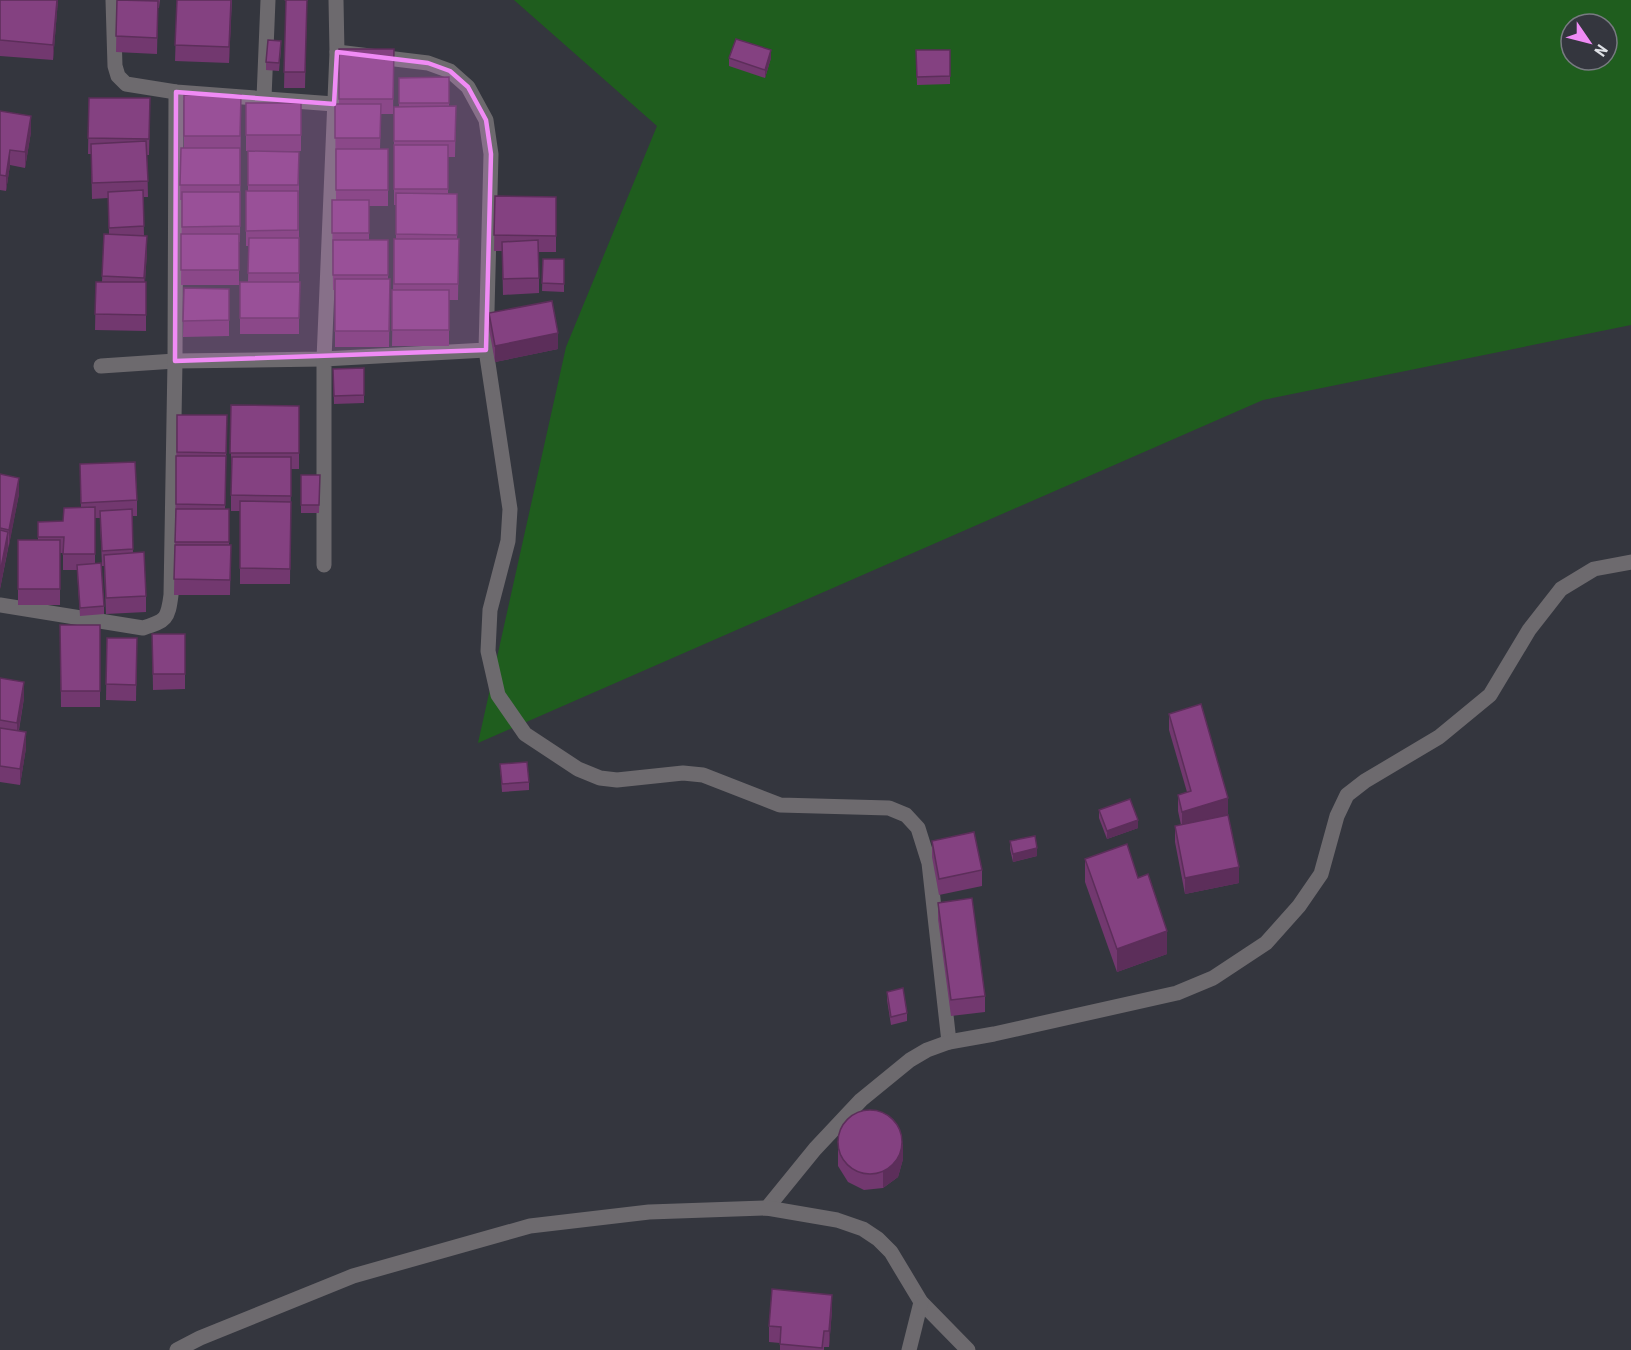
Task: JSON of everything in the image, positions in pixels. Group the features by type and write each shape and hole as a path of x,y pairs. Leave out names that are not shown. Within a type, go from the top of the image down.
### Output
{"street":[{"path":"113,0 115,66 118,76 126,84 176,92 334,104"},
{"path":"264,98 268,0"},
{"path":"324,565 324,359 337,51 336,0"},
{"path":"337,51 428,63 450,71 468,87 486,120 491,154 486,350 510,509 508,541 490,610 488,651 498,695 525,734 578,769 600,778 617,780 683,773 703,775 780,805 889,808 906,815 918,828 928,863 949,1042"},
{"path":"0,605 143,628 161,622 169,613 175,361 176,92"},
{"path":"101,366 175,361 324,359 486,350"},
{"path":"767,1208 815,1149 861,1100 910,1060 927,1050 949,1042 1176,993 1214,978 1266,943 1299,906 1321,874 1336,816 1347,795 1365,781 1439,737 1490,695 1529,630 1561,589 1594,569 1631,562"},
{"path":"177,1350 200,1338 353,1276 530,1226 649,1212 767,1208 837,1220 863,1229 878,1239 891,1252 921,1302 968,1350"},
{"path":"909,1350 921,1302"}],"highlighted area":[{"path":"337,52 428,63 450,71 468,87 486,120 491,154 486,350 175,361 176,92 334,104"}],"green space":[{"path":"514,0 1631,0 1631,325 1263,400 478,743 566,347 657,126"}],"building":[{"path":"0,0 57,0 53,45 0,40"},
{"path":"117,0 158,1 157,38 116,36"},
{"path":"177,0 231,0 229,47 175,45"},
{"path":"286,0 307,0 305,72 284,72"},
{"path":"736,39 771,50 765,70 729,58"},
{"path":"268,40 281,41 279,63 266,62"},
{"path":"339,49 394,49 393,99 339,99"},
{"path":"916,50 950,50 950,76 917,77"},
{"path":"449,77 449,103 399,103 399,78"},
{"path":"184,95 241,95 240,136 184,136"},
{"path":"89,98 150,98 149,139 88,138"},
{"path":"246,103 301,103 301,135 246,135"},
{"path":"335,104 381,104 380,138 335,138"},
{"path":"456,106 455,141 394,141 394,107"},
{"path":"0,111 31,116 25,152 10,150 6,176 0,175"},
{"path":"146,141 148,181 92,183 91,144"},
{"path":"394,145 448,145 448,189 394,189"},
{"path":"181,148 240,148 240,185 180,185"},
{"path":"336,149 388,149 388,190 336,190"},
{"path":"248,151 299,152 298,185 248,185"},
{"path":"143,190 144,226 109,228 108,192"},
{"path":"246,191 298,191 298,230 246,231"},
{"path":"182,192 240,192 240,226 182,227"},
{"path":"396,193 457,194 457,235 396,234"},
{"path":"495,196 556,197 556,236 494,235"},
{"path":"332,200 369,200 369,233 332,233"},
{"path":"104,234 147,236 144,278 102,276"},
{"path":"181,234 239,234 239,270 181,270"},
{"path":"249,238 299,238 299,273 248,273"},
{"path":"394,239 459,239 458,284 394,284"},
{"path":"333,240 388,240 388,275 333,275"},
{"path":"538,240 539,278 503,279 502,242"},
{"path":"543,259 564,259 564,284 542,283"},
{"path":"335,279 390,279 389,331 335,331"},
{"path":"96,282 146,282 146,315 95,314"},
{"path":"240,282 300,282 299,318 240,318"},
{"path":"184,288 229,289 229,320 183,321"},
{"path":"392,290 449,290 449,330 392,330"},
{"path":"552,301 558,333 495,346 489,313"},
{"path":"364,368 364,395 334,396 333,369"},
{"path":"231,405 299,406 299,453 230,453"},
{"path":"177,415 227,415 226,453 177,452"},
{"path":"176,456 226,456 225,505 176,504"},
{"path":"232,457 291,457 291,496 231,495"},
{"path":"135,462 137,500 81,503 80,464"},
{"path":"0,474 19,478 9,530 0,528"},
{"path":"301,475 320,475 319,505 301,505"},
{"path":"240,501 291,502 290,569 240,568"},
{"path":"95,507 95,554 63,554 64,537 38,537 38,522 63,521 64,508"},
{"path":"132,509 133,549 102,551 100,511"},
{"path":"176,509 229,509 229,542 175,542"},
{"path":"0,530 8,532 0,573"},
{"path":"18,540 60,540 60,589 18,589"},
{"path":"175,545 231,545 230,580 174,579"},
{"path":"144,552 146,596 106,598 104,555"},
{"path":"101,563 104,606 80,608 77,565"},
{"path":"60,625 100,625 100,691 61,691"},
{"path":"152,634 185,634 185,674 153,674"},
{"path":"107,638 137,638 136,685 106,684"},
{"path":"0,678 24,682 17,723 0,720"},
{"path":"1201,704 1228,798 1182,812 1178,795 1191,791 1169,714"},
{"path":"0,728 26,732 20,769 0,766"},
{"path":"527,762 529,782 502,784 500,764"},
{"path":"1130,799 1138,820 1107,831 1099,810"},
{"path":"1228,815 1239,867 1185,878 1175,826"},
{"path":"974,832 982,870 939,879 932,841"},
{"path":"1035,836 1037,848 1013,854 1010,841"},
{"path":"1127,844 1138,878 1148,874 1167,931 1117,949 1085,859"},
{"path":"972,898 985,996 951,1000 938,903"},
{"path":"903,988 907,1013 891,1017 887,992"},
{"path":"864,1110 876,1110 893,1119 900,1130 902,1142 900,1154 893,1165 876,1174 864,1174 852,1169 843,1160 838,1148 838,1136 843,1124 852,1115"},
{"path":"772,1289 832,1295 829,1331 824,1331 822,1348 780,1344 781,1327 769,1326"}]}
